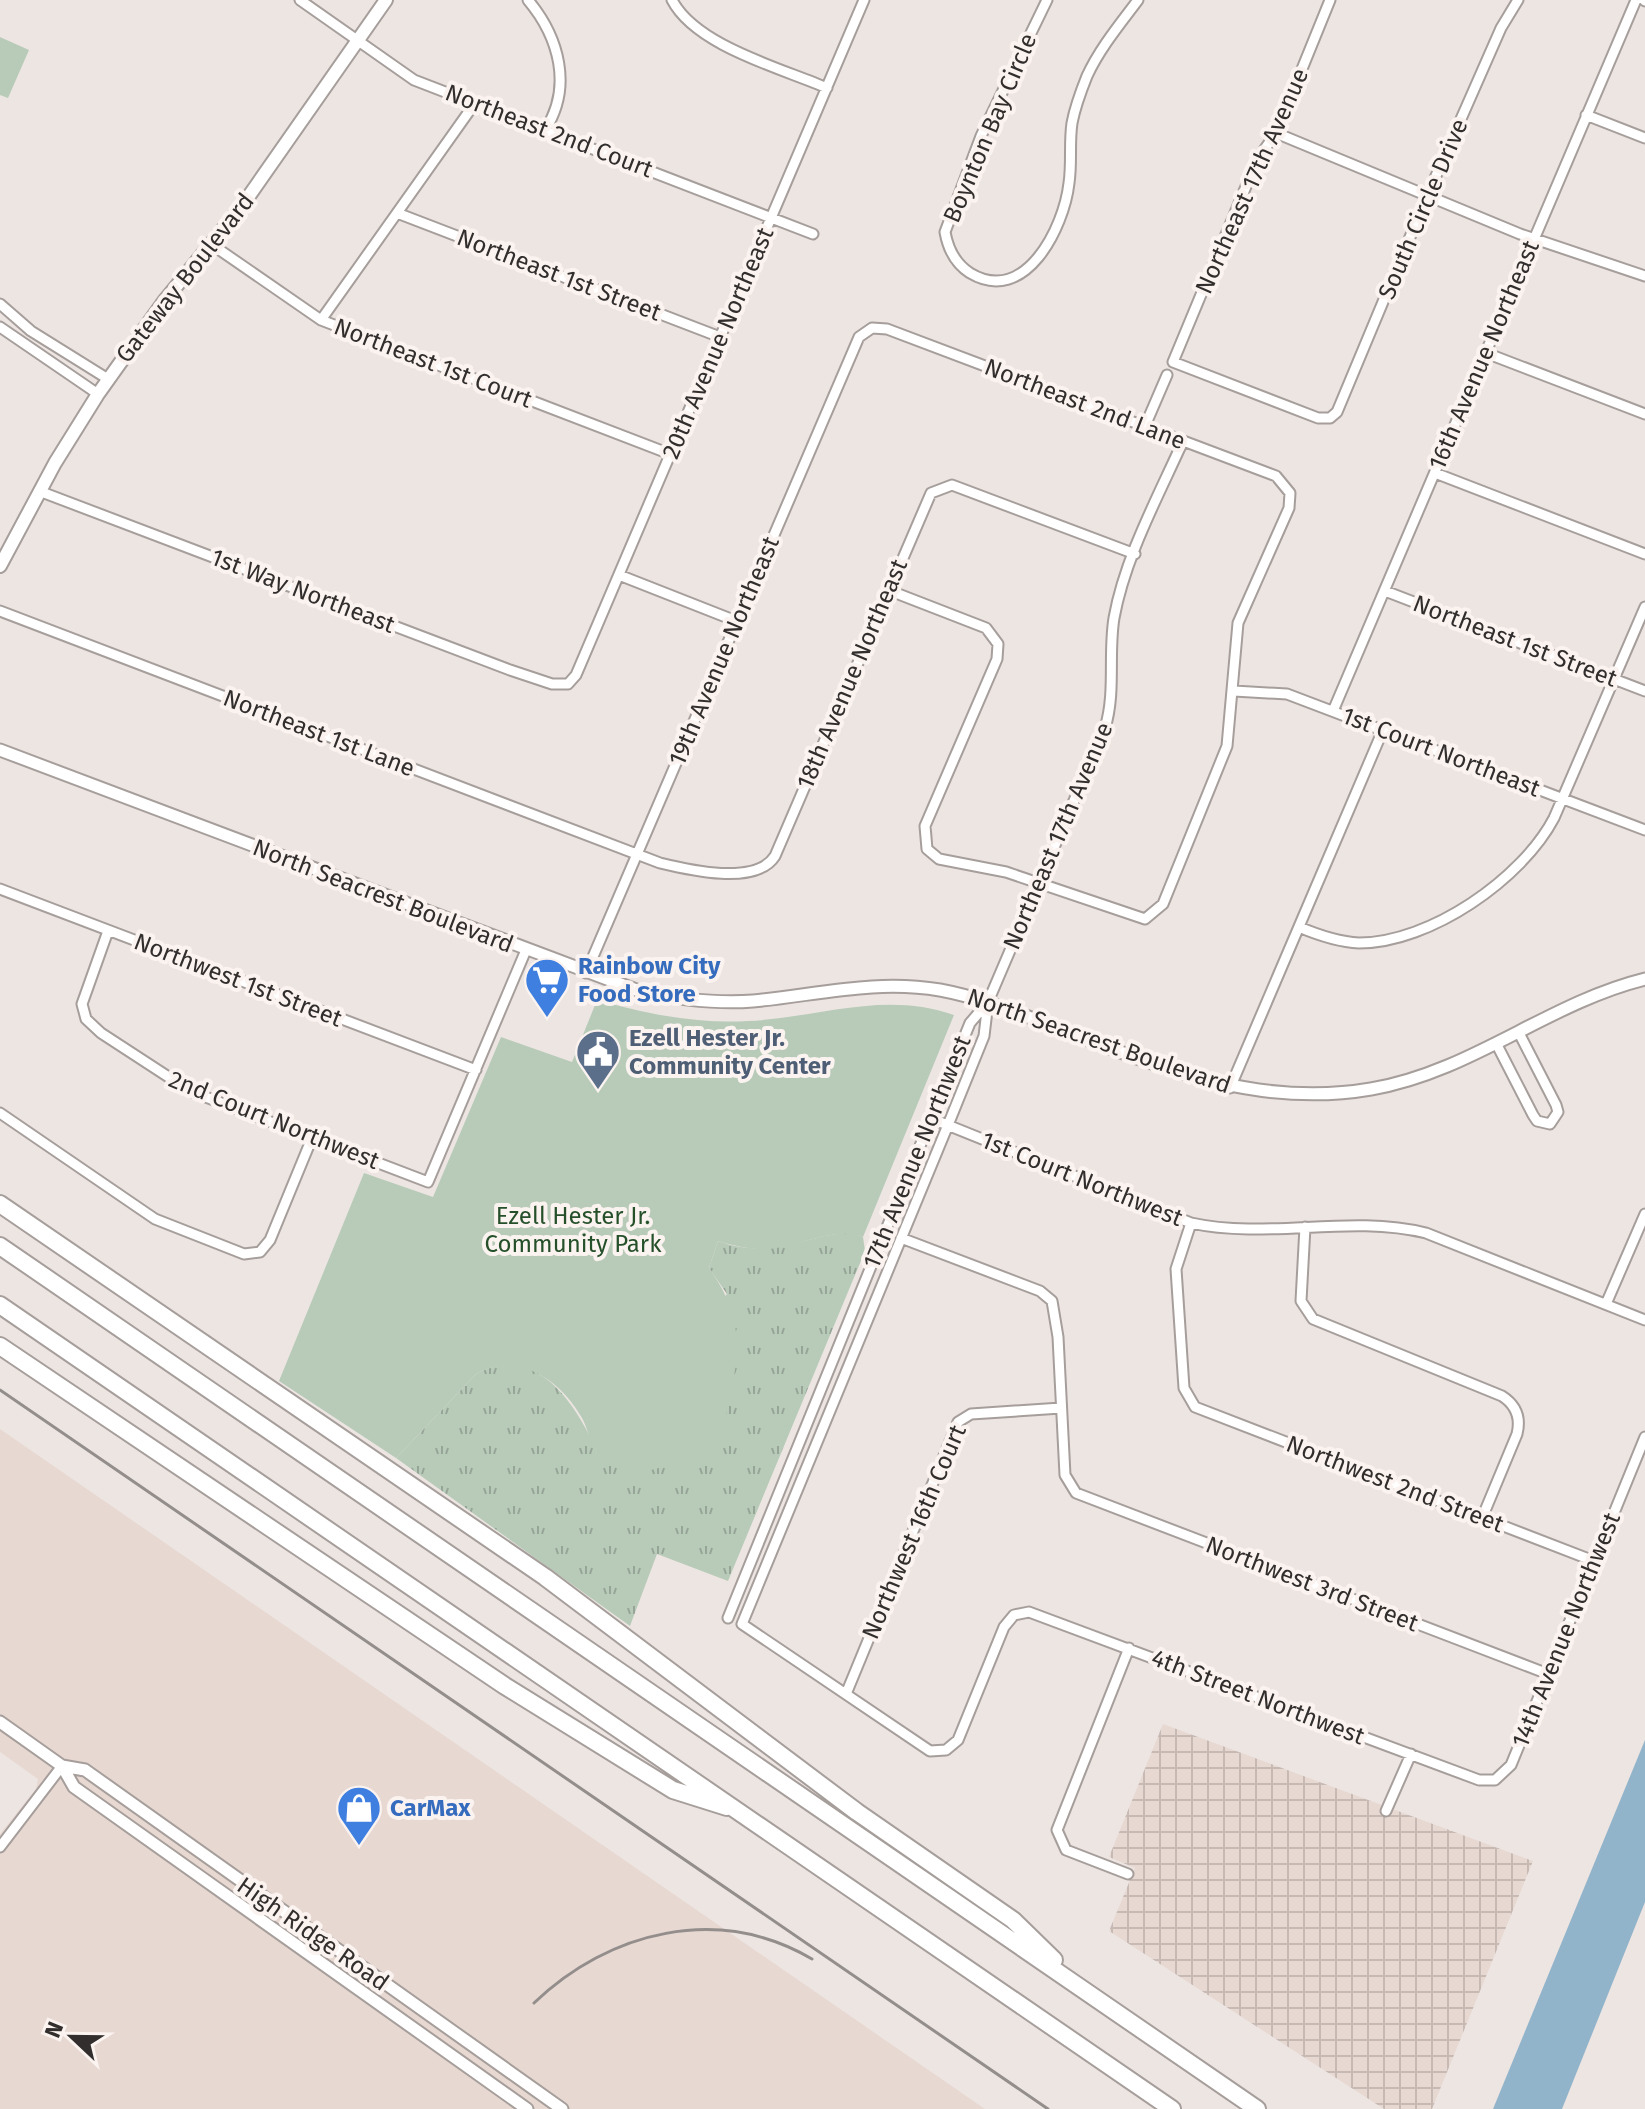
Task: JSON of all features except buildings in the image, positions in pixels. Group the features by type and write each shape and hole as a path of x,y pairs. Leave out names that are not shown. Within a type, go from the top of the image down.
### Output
{"highway":[{"path":"0,1204 557,1585 867,1820 1013,1920 1086,1992"},
{"path":"0,1246 1257,2109"},
{"path":"0,1305 1172,2109"},
{"path":"0,1346 438,1642 572,1728 673,1790 742,1812"}],"main road":[{"name":"Gateway Boulevard","path":"0,566 39,491 108,379 211,244 359,42 386,0"}],"street":[{"name":"Northeast 2nd Court","path":"300,0 414,80 813,234"},
{"path":"528,0 546,27 560,62 561,91 545,130"},
{"path":"672,0 685,19 706,35 827,88"},
{"name":"20th Avenue Northeast","path":"568,684 576,675 864,0"},
{"name":"Boynton Bay Circle","path":"1047,0 981,136 945,232 957,261 986,279 1012,279 1027,272 1053,232 1070,182 1069,148 1078,99 1100,53 1138,0"},
{"name":"Northeast 17th Avenue","path":"1330,0 1276,133 1257,160 1173,362 1318,418 1330,418"},
{"name":"South Circle Drive","path":"1330,418 1337,412 1501,28 1518,0"},
{"name":"16th Avenue Northeast","path":"1333,711 1636,0"},
{"path":"321,320 475,103"},
{"path":"1586,115 1645,138"},
{"path":"1276,133 1534,237 1645,276"},
{"name":"Northeast 1st Street","path":"397,213 720,337"},
{"name":"Northeast 1st Court","path":"211,244 321,320 670,454"},
{"path":"0,304 31,331 108,379"},
{"path":"0,327 98,394"},
{"name":"Northeast 2nd Lane","path":"865,331 887,329 1276,476 1287,486 1291,501 1238,623 1233,656 1234,691"},
{"name":"19th Avenue Northeast","path":"586,973 859,337 865,331"},
{"path":"1486,353 1645,414"},
{"path":"1145,426 1167,375"},
{"name":"Northeast 17th Avenue","path":"988,1002 1110,712 1114,618 1135,554 1183,441"},
{"path":"1435,473 1645,554"},
{"name":"18th Avenue Northeast","path":"637,854 673,866 713,872 757,870 770,863 927,500 937,488 952,485 1135,554"},
{"name":"1st Way Northeast","path":"39,491 510,670 552,684 568,684"},
{"path":"619,575 736,621"},
{"path":"888,590 986,628 998,644 997,659 925,826 924,841 939,859 1039,883 1137,919 1152,916 1163,904 1219,772 1227,746 1234,691"},
{"name":"Northeast 1st Street","path":"1385,591 1645,691"},
{"path":"1299,927 1351,942 1378,942 1413,932 1476,900 1516,870 1547,832 1645,607"},
{"name":"Northeast 1st Lane","path":"0,611 637,854"},
{"name":"1st Court Northeast","path":"1234,691 1280,692 1645,830"},
{"path":"1230,1088 1383,730"},
{"name":"North Seacrest Boulevard","path":"0,750 639,991 698,1001 750,1001 878,985 938,990 988,1002 1170,1071 1230,1088 1300,1095 1370,1089 1438,1072 1581,1002 1645,979"},
{"name":"Northwest 1st Street","path":"0,889 476,1070"},
{"name":"2nd Court Northwest","path":"108,931 82,1004 91,1025 178,1085 428,1182 476,1070"},
{"path":"476,1070 526,950"},
{"name":"17th Avenue Northwest","path":"728,1618 970,1023 988,1002"},
{"name":"17th Avenue Northwest","path":"846,1694 742,1624 984,1036 988,1002"},
{"path":"1497,1045 1533,1115 1543,1124 1550,1124 1558,1112 1556,1105 1519,1033"},
{"path":"0,1113 169,1227 233,1252 260,1252 270,1240 312,1138"},
{"name":"1st Court Northwest","path":"930,1118 1191,1223 1234,1230 1375,1224 1426,1233 1606,1304"},
{"path":"1645,1214 1606,1304 1645,1320"},
{"name":"Northwest 2nd Street","path":"1191,1223 1176,1269 1184,1388 1195,1407 1594,1561"},
{"path":"1305,1227 1301,1301 1313,1319 1502,1396 1513,1406 1519,1419 1517,1434 1482,1518"},
{"path":"901,1238 1047,1295 1055,1308 1061,1408"},
{"name":"Northwest 3rd Street","path":"1061,1408 1065,1475 1076,1493 1548,1674"},
{"name":"Northwest 16th Court","path":"846,1694 958,1422 971,1414 1061,1408"},
{"name":"14th Avenue Northwest","path":"1502,1777 1511,1765 1645,1437"},
{"name":"4th Street Northwest","path":"846,1694 924,1747 946,1750 958,1740 1004,1627 1014,1615 1037,1614 1479,1780 1502,1777"},
{"path":"1128,1874 1066,1850 1057,1830 1129,1648"},
{"name":"High Ridge Road","path":"0,1722 62,1766 74,1787 527,2109"},
{"path":"1386,1811 1411,1754"},
{"path":"0,1847 62,1766"},
{"name":"High Ridge Road","path":"62,1766 85,1770 562,2109"},
{"path":"188,1869 200,1853"},
{"path":"463,2064 474,2047"}],"shaded area":[{"path":"0,1429 985,2109 0,2109 0,1834 36,1789 38,1779 0,1752"},
{"path":"1163,1724 1533,1861 1432,2109 1384,2109 1109,1931 1135,1868 1109,1857"}],"green space":[{"path":"0,37 29,50 8,98 0,95"},
{"name":"Ezell Hester Jr. Community Park","path":"597,1000 653,1014 710,1021 774,1019 876,1005 928,1008 954,1015 863,1237 829,1235 769,1249 718,1241 709,1268 732,1312 737,1352 721,1441 649,1471 624,1467 606,1459 594,1448 573,1404 550,1381 523,1368 508,1366 476,1374 396,1458 279,1381 364,1173 433,1197 501,1037 572,1062"},
{"path":"850,1232 863,1237 865,1251 728,1581 657,1554 630,1626 396,1458 476,1374 497,1366 517,1366 551,1382 577,1414 596,1450 727,1294 709,1268 718,1241 737,1246 770,1248"}],"water":[{"path":"1645,1740 1645,1902 1562,2109 1493,2109"}],"railway":[{"path":"0,1390 1048,2109"},
{"path":"534,2003 564,1978 596,1958 630,1943 666,1933 703,1930 739,1933 776,1942 812,1959"}],"place":[{"name":"Rainbow City Food Store","path":"547,1019"},
{"name":"Ezell Hester Jr. Community Center","path":"598,1091"},
{"name":"CarMax","path":"359,1847"}]}
